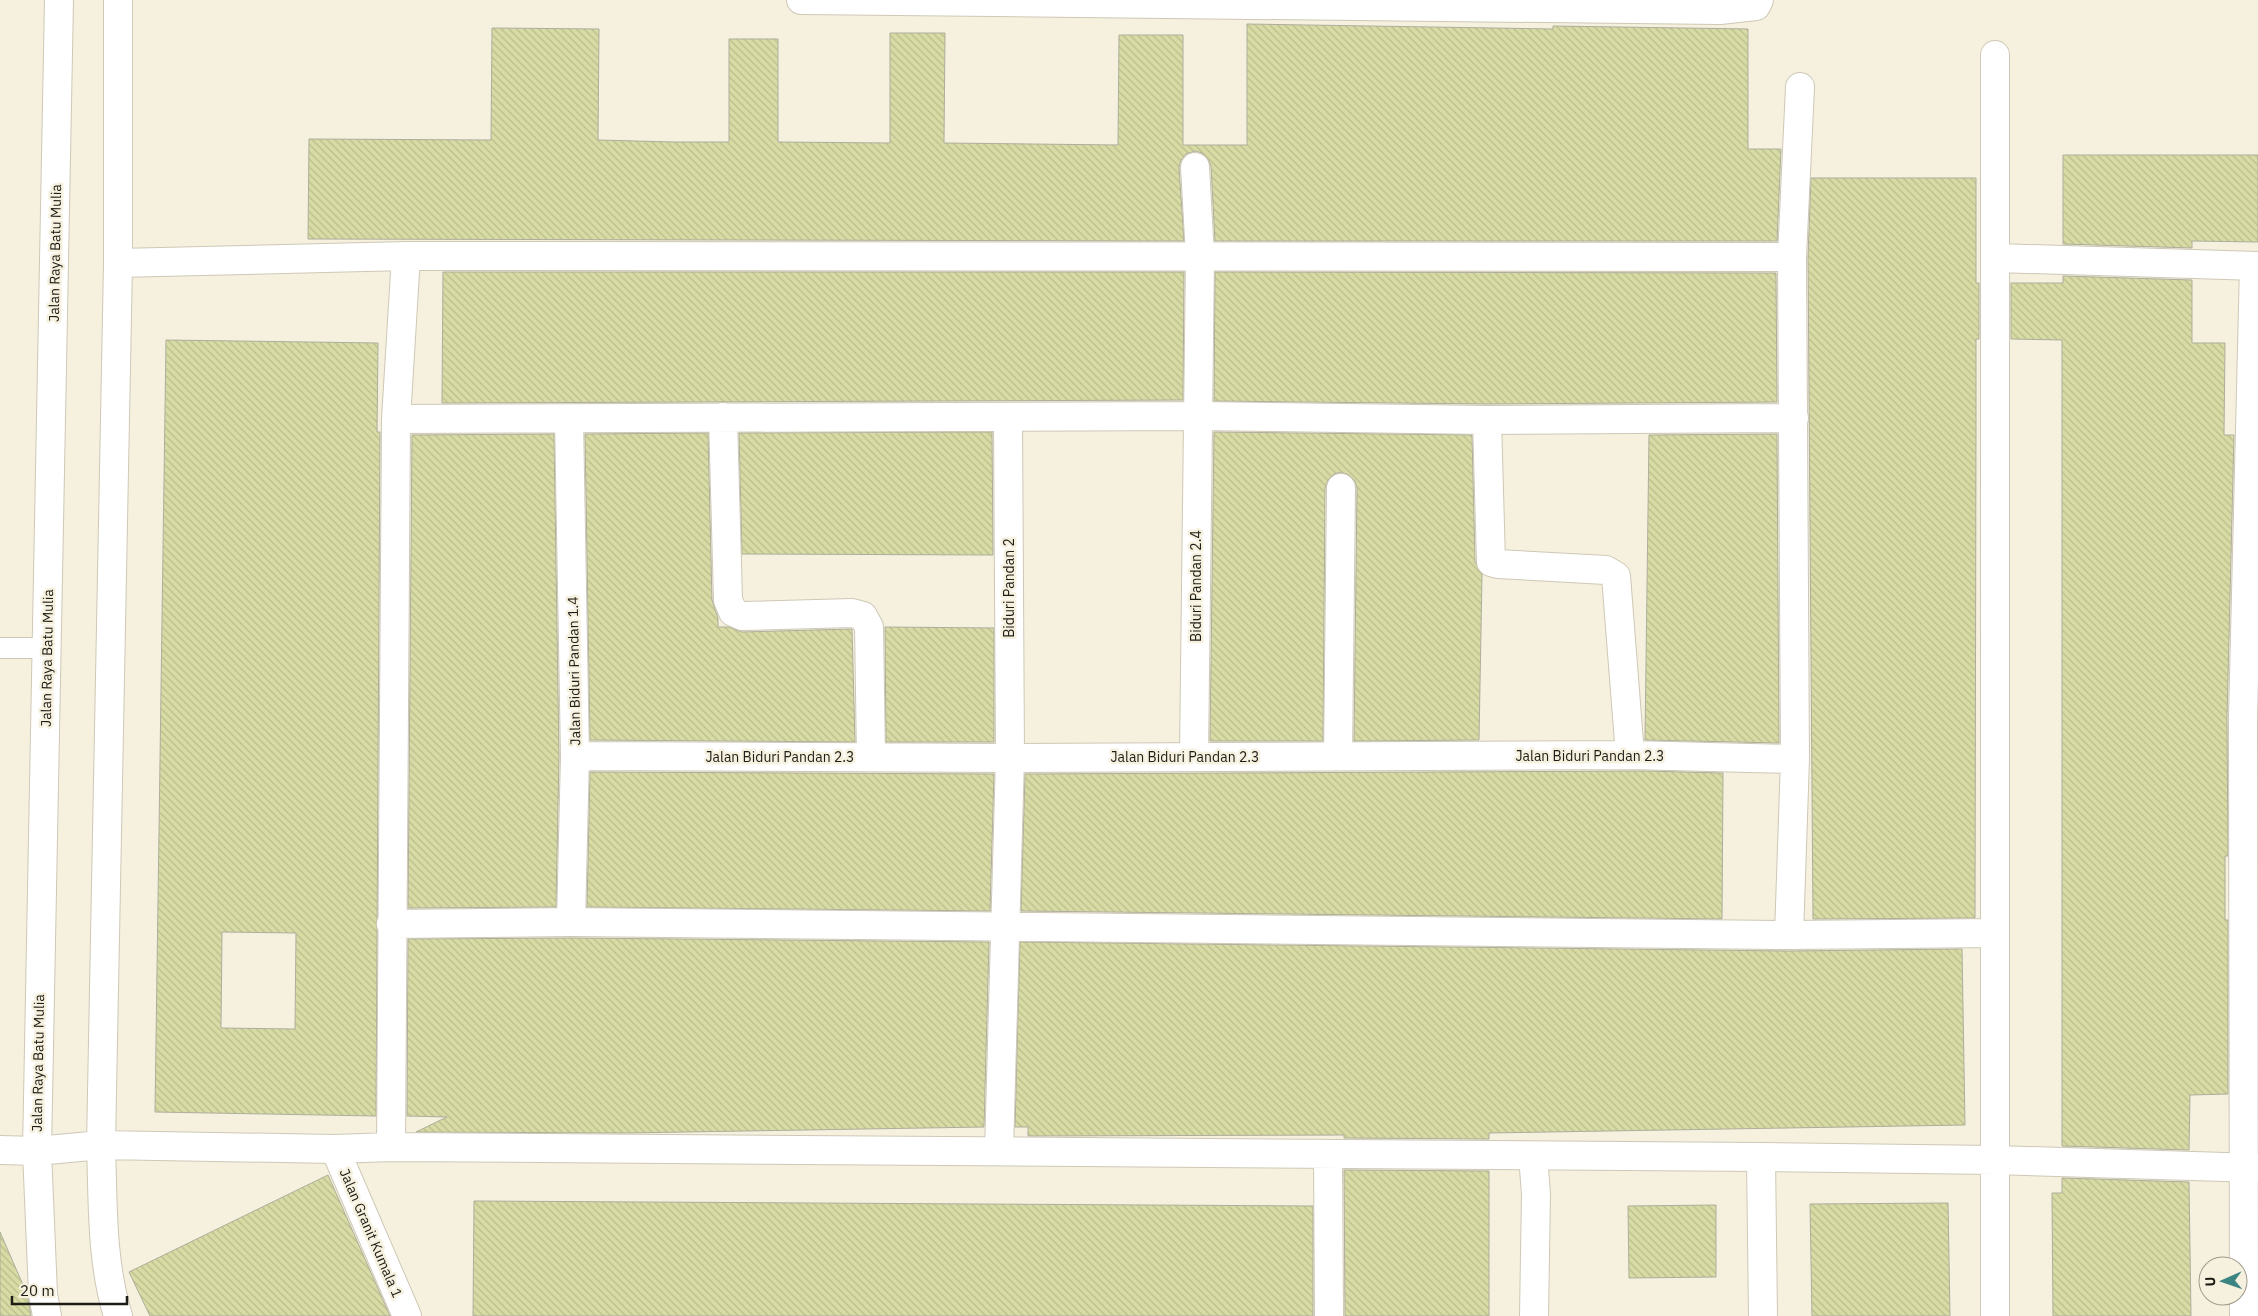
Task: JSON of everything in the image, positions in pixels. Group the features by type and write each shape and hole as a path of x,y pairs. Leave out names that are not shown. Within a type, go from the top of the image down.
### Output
{"street":[{"name":"Jalan Raya Batu Mulia","path":"47,1316 43,1294 37,1151 60,0"},
{"path":"118,0 118,263 101,1145 108,1278 118,1316"},
{"path":"801,0 1720,10 1756,6 1759,0"},
{"path":"1995,54 1995,1316"},
{"path":"1789,935 1795,759 1792,257 1800,87"},
{"name":"Biduri Pandan 2.4","path":"1194,756 1200,256 1195,167"},
{"path":"118,263 406,256 1792,257"},
{"path":"391,1147 391,924 396,419 406,256"},
{"path":"1996,258 2256,266 2251,718 2251,1168 2244,1316"},
{"path":"396,419 1197,416 1487,420 1794,418"},
{"path":"723,417 728,600 732,612 742,616 852,613 863,616 869,627 871,757"},
{"name":"Biduri Pandan 2","path":"999,1151 1010,758 1008,418"},
{"name":"Jalan Biduri Pandan 1.4","path":"569,419 575,756 571,922"},
{"path":"1487,420 1491,562 1498,564 1606,570 1616,576 1630,755"},
{"path":"1338,756 1341,488"},
{"name":"Jalan Biduri Pandan 2.3","path":"575,756 1010,758 1630,755 1795,759"},
{"path":"391,924 571,922 1789,935 1995,933"},
{"path":"0,1150 37,1151 101,1145 335,1150 391,1147 1761,1157 1995,1160 2251,1168"},
{"name":"Jalan Granit Kumala 1","path":"335,1150 407,1316"},
{"path":"1328,1154 1329,1316"},
{"path":"1533,1156 1536,1194 1534,1316"},
{"path":"1761,1157 1763,1316"}],"lane":[{"path":"0,648 48,648"}],"building":[{"path":"1247,24 1553,29 1553,26 1748,29 1748,149 1781,149 1777,241 1215,241 1211,166 1208,159 1202,153 1195,151 1186,154 1181,160 1179,167 1184,241 308,239 309,139 491,140 492,28 599,29 598,140 674,142 729,142 729,39 778,39 778,142 890,143 890,33 945,33 944,143 1118,145 1119,35 1183,35 1183,145 1247,145"},
{"path":"2063,155 2258,155 2258,242 2192,241 2192,248 2063,244"},
{"path":"1811,178 1976,178 1976,283 1979,283 1979,339 1976,339 1975,918 1813,919 1808,257"},
{"path":"443,272 1184,272 1183,400 442,403"},
{"path":"1215,272 1776,273 1777,402 1487,404 1214,401"},
{"path":"2063,276 2192,280 2192,343 2225,343 2224,435 2234,435 2227,718 2228,856 2225,856 2225,920 2228,920 2228,1094 2190,1095 2189,1150 2062,1146 2062,340 2011,339 2011,283 2063,283"},
{"path":"166,340 378,343 377,432 380,432 376,1116 155,1112","holes":["222,932 296,933 295,1029 221,1028"]},
{"path":"992,432 993,555 742,554 739,433"},
{"path":"1214,432 1472,435 1475,562 1482,574 1479,740 1354,741 1357,488 1355,481 1349,475 1341,472 1334,474 1328,480 1325,488 1323,741 1210,741"},
{"path":"708,433 712,600 718,618 718,627 728,627 742,632 852,629 855,742 590,740 585,434"},
{"path":"554,434 559,756 556,907 408,908 412,435"},
{"path":"1777,434 1779,743 1645,740 1649,435"},
{"path":"885,627 994,628 994,742 886,742"},
{"path":"1644,771 1723,773 1722,919 1021,911 1025,774"},
{"path":"590,772 994,774 990,911 587,907"},
{"path":"571,938 989,942 984,1127 625,1133 416,1132 447,1117 407,1116 408,939"},
{"path":"1020,942 1789,951 1962,949 1965,1125 1489,1133 1489,1139 1344,1138 1344,1135 1028,1136 1028,1127 1015,1127"},
{"path":"1344,1170 1489,1171 1489,1316 1345,1316"},
{"path":"328,1175 390,1316 150,1316 129,1272"},
{"path":"2062,1178 2189,1182 2191,1316 2053,1316 2052,1193 2062,1193"},
{"path":"474,1201 1313,1206 1313,1316 473,1316"},
{"path":"1948,1203 1950,1316 1812,1316 1810,1204"},
{"path":"1716,1205 1716,1277 1629,1278 1628,1206"},
{"path":"0,1232 27,1294 31,1316 0,1316"}]}
